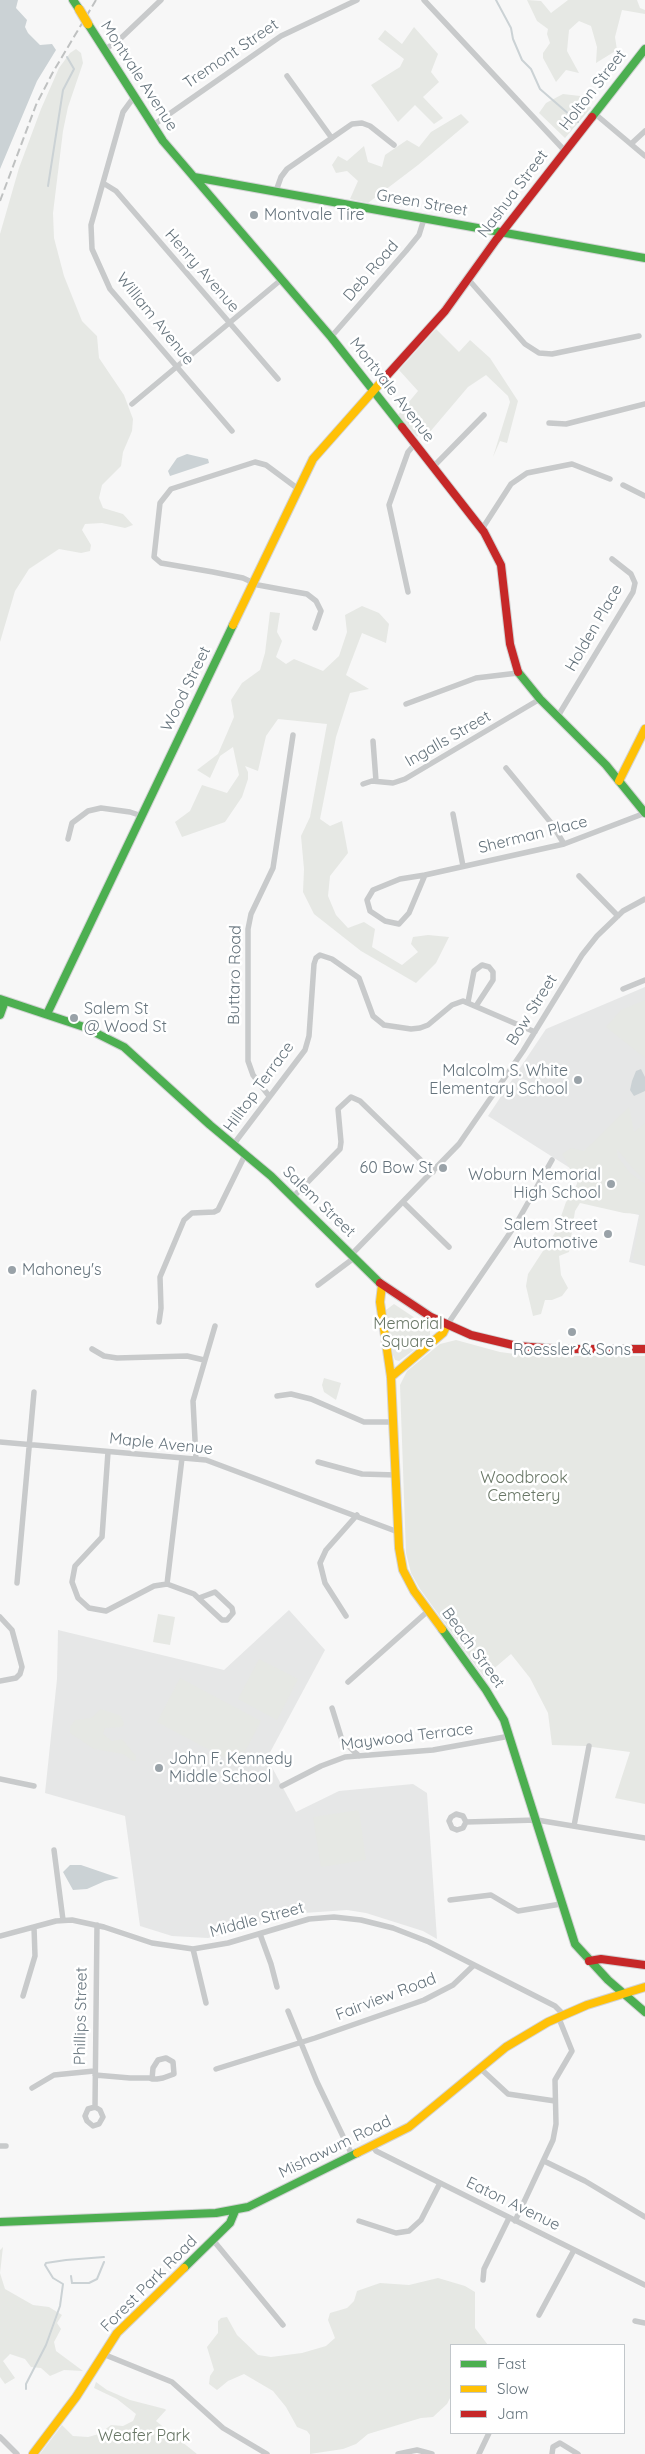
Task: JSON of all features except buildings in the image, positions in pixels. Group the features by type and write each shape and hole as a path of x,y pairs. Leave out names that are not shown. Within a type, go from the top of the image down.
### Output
{"street":[{"name":"Montvale Avenue","path":"73,0 152,126 331,337 494,546 501,565 510,644 518,674 619,780 645,813"},
{"path":"104,50 119,40 161,0"},
{"name":"Tremont Street","path":"152,126 276,38 357,0"},
{"name":"Nashua Street","path":"373,390 442,315 565,151 424,0"},
{"name":"Holton Street","path":"565,151 645,49"},
{"path":"287,76 331,137"},
{"name":"William Avenue","path":"134,97 124,112 90,227 94,253 110,289 232,431"},
{"path":"594,113 645,156"},
{"path":"276,192 284,172 350,125 362,123 378,131 394,146"},
{"path":"631,144 645,131"},
{"name":"Green Street","path":"194,177 645,258"},
{"name":"Henry Avenue","path":"103,183 116,191 278,380"},
{"name":"Deb Road","path":"331,337 406,251 419,234 424,219"},
{"path":"132,404 178,368 282,279"},
{"path":"468,279 524,344 539,353 556,353 639,336"},
{"name":"Wood Street","path":"48,1014 254,583 297,488 317,453 373,390"},
{"path":"549,423 566,424 645,404"},
{"path":"433,467 484,415"},
{"path":"408,592 390,502 408,452 415,444"},
{"path":"297,488 266,465 255,462 171,489 164,495 160,503 155,560 160,563 243,578 254,583 298,590 312,596 321,611 315,628"},
{"path":"482,529 511,484 524,474 572,464 610,479"},
{"path":"623,485 645,496"},
{"name":"Holden Place","path":"558,716 633,592 635,583 631,574 612,559"},
{"path":"406,704 476,678 518,674"},
{"name":"Ingalls Street","path":"363,784 376,781 390,783 405,779 540,699"},
{"path":"619,780 645,729"},
{"name":"Buttaro Road","path":"269,1096 253,1075 248,1061 248,929 251,914 273,868 293,736"},
{"path":"373,741 376,781"},
{"path":"506,768 552,824 564,844"},
{"path":"68,840 72,823 88,811 101,808 130,812 142,816"},
{"name":"Sherman Place","path":"425,874 409,913 402,923 390,923 370,912 366,903 371,891 400,879 564,844 645,813"},
{"path":"453,814 463,866"},
{"path":"579,876 618,916"},
{"name":"Bow Street","path":"318,1285 352,1256 461,1142 535,1032 587,949 618,916 645,899"},
{"name":"Hilltop Terrace","path":"233,1145 307,1044 312,976 318,956 328,956 359,978 374,1016 384,1025 420,1028 429,1024 452,1005 468,1002"},
{"path":"476,1006 493,980 493,972 487,966 480,966 474,971 468,1002 476,1006 535,1032"},
{"path":"623,990 645,980"},
{"path":"0,1014 3,1000"},
{"name":"Salem Street","path":"3,1000 48,1014 120,1044 145,1064 186,1104 293,1197 382,1286 414,1308 447,1325 492,1341 530,1348 645,1349"},
{"path":"293,1197 340,1149 342,1142 338,1109 352,1097 360,1101 432,1172"},
{"path":"159,1322 161,1308 160,1277 184,1220 194,1212 214,1212 218,1210 245,1155"},
{"path":"390,1377 443,1333 516,1224 552,1160"},
{"path":"403,1202 449,1247"},
{"name":"Beach Street","path":"382,1286 382,1316 394,1422 399,1554 405,1575 428,1611 486,1690 500,1713 510,1736 573,1940 590,1961 645,2012"},
{"path":"196,1459 193,1403 215,1326"},
{"path":"92,1349 104,1356 117,1358 187,1356 204,1360"},
{"path":"17,1583 34,1392"},
{"path":"277,1396 291,1394 311,1400 364,1422 394,1422"},
{"name":"Maple Avenue","path":"0,1442 215,1462 398,1532"},
{"path":"108,1452 101,1538 76,1564 72,1579 73,1590 86,1606 102,1611 114,1608 154,1586 167,1584 192,1593 222,1620 227,1620 234,1613 233,1609 215,1592 199,1598"},
{"path":"167,1584 182,1458"},
{"path":"318,1462 362,1474 396,1475"},
{"path":"346,1616 325,1583 320,1563 326,1550 356,1515"},
{"path":"348,1682 428,1611"},
{"path":"0,1617 12,1630 22,1667 20,1674 16,1678 0,1681"},
{"path":"332,1708 342,1740 359,1756"},
{"name":"Maywood Terrace","path":"282,1786 331,1761 359,1756 433,1750 510,1736"},
{"path":"574,1826 589,1746"},
{"path":"0,1779 34,1786"},
{"path":"466,1822 536,1820 645,1838"},
{"path":"54,1850 63,1920"},
{"path":"450,1900 491,1895 518,1911 561,1904"},
{"name":"Middle Street","path":"0,1936 63,1920 96,1925 152,1943 193,1949 210,1948 315,1918 361,1920 420,1938 556,2006 561,2015"},
{"name":"Phillips Street","path":"95,2107 96,1925"},
{"path":"23,1996 35,1956 34,1927"},
{"path":"260,1934 277,1987"},
{"path":"193,1949 206,2003"},
{"path":"590,1961 601,1959 645,1965"},
{"name":"Fairview Road","path":"216,2069 301,2043 428,1998 458,1981 474,1965"},
{"name":"Mishawum Road","path":"0,2222 235,2211 254,2204 421,2119 514,2042 561,2015 645,1987"},
{"path":"288,2011 324,2098 352,2155"},
{"path":"484,2280 484,2269 544,2161 555,2130 556,2078 572,2050 561,2015"},
{"path":"32,2088 56,2074 94,2073 152,2079 172,2076 176,2072 174,2064 166,2058 158,2060 153,2068 152,2079"},
{"path":"481,2068 508,2094 555,2101"},
{"name":"Eaton Avenue","path":"372,2145 376,2151 644,2284"},
{"path":"544,2161 585,2181 645,2217"},
{"path":"359,2221 394,2232 409,2232 421,2220 440,2183"},
{"name":"Forest Park Road","path":"33,2454 72,2402 121,2329 231,2222 235,2211"},
{"path":"213,2240 282,2325"},
{"path":"539,2315 574,2250"},
{"path":"636,2321 645,2323"},
{"path":"103,2354 172,2382 223,2428 267,2454"},
{"path":"479,2454 489,2434"},
{"path":"0,2437 16,2454"},
{"path":"552,2454 553,2447 560,2443 577,2454"},
{"path":"398,2454 417,2450 432,2454"}],"shaded area":[{"path":"0,0 18,0 16,8 27,20 25,27 28,33 40,45 52,44 56,50 37,81 0,169"},
{"path":"187,454 208,459 209,463 170,476 168,471 177,458"},
{"path":"645,987 645,1266 629,1262 639,1215 603,1207 573,1192 581,1175 488,1116 546,1029"},
{"path":"641,1069 645,1077 645,1091 634,1096 630,1090 632,1081 636,1071"},
{"name":"John F. Kennedy Middle School","path":"289,1610 325,1650 267,1758 296,1812 339,1791 413,1784 427,1793 437,1939 423,1931 366,1913 347,1910 304,1913 208,1938 172,1936 140,1926 125,1816 45,1793 57,1679 58,1630 224,1670"},
{"path":"70,1865 81,1865 119,1878 105,1881 87,1889 73,1890 63,1872"}],"green space":[{"path":"527,0 541,1 551,13 568,0 637,0 640,8 645,10 645,14 622,10 615,37 617,50 596,63 597,47 591,26 579,21 569,30 567,51 579,73 566,70 556,82 543,58 543,53 550,43 547,34 548,29 537,21"},
{"path":"414,27 438,54 431,72 439,82 423,97 443,118 434,124 415,105 398,122 371,85 400,67 404,59 378,39 385,30 402,44"},
{"path":"76,49 81,53 83,63 68,107 63,131 53,213 54,238 64,276 82,321 97,336 99,358 124,395 133,419 132,431 123,452 121,466 102,485 99,498 103,508 123,514 133,525 125,528 102,523 85,524 82,530 91,545 90,551 81,553 59,549 29,569 15,591 0,642 0,234 19,168 41,109 59,68 70,53"},
{"path":"563,94 580,96 591,108 565,138 539,113 546,103"},
{"path":"461,114 469,122 418,165 368,203 350,199 358,181 347,171 336,173 332,165 338,156 347,161 364,146 368,162 382,167 385,155 407,140 419,147 431,132"},
{"path":"436,329 459,352 470,340 490,358 518,401 507,443 500,441 493,457 510,402 508,396 486,375 468,387 429,433 423,429 417,437 398,415 418,391 399,370"},
{"path":"362,606 379,613 389,624 386,643 362,633 346,675 369,689 350,693 336,737 320,819 330,826 342,821 348,853 330,876 328,896 336,915 348,928 364,922 375,929 372,947 402,965 418,952 411,944 413,937 428,935 449,937 436,963 416,983 361,951 314,914 303,892 304,869 301,836 310,817 327,724 278,719 266,736 258,771 245,766 248,772 248,779 242,797 225,822 182,837 175,822 190,811 202,785 227,793 239,775 233,747 220,756 210,778 197,770 218,754 234,717 231,700 242,683 260,670 265,653 270,612 280,613 277,632 282,641 276,657 286,664 294,659 323,671 339,656 347,632 345,615"},
{"path":"645,1000 645,1058 606,1027 621,1010"},
{"name":"Woburn Memorial High School","path":"629,1107 634,1132 645,1123 645,1180 617,1149 618,1157 630,1173 645,1184 645,1260 633,1260 640,1214 624,1213 580,1203 575,1211 569,1252 559,1256 561,1275 568,1288 562,1296 552,1300 545,1300 541,1314 533,1316 526,1286 528,1274 556,1231 566,1202 577,1189 578,1177 570,1169 562,1154 571,1148 584,1151"},
{"name":"Memorial Square","path":"394,1304 430,1328 430,1338 399,1361 395,1360 393,1355 386,1310"},
{"name":"Woodbrook Cemetery","path":"456,1340 500,1352 530,1356 645,1356 645,1804 615,1798 630,1752 585,1746 552,1745 548,1713 530,1678 511,1654 484,1677 420,1589 411,1573 406,1553 400,1385 407,1371 440,1344"},
{"path":"324,1378 341,1383 336,1400 324,1392 322,1385"},
{"path":"158,1614 175,1617 170,1645 153,1642"},
{"path":"259,1659 298,1679 277,1720 238,1699"},
{"path":"180,1678 261,1721 238,1765 157,1722"},
{"path":"101,1709 121,1716 124,1724 122,1727 105,1728 103,1734 112,1741 122,1739 136,1756 136,1761 123,1754 94,1749 70,1733 70,1727 75,1720 91,1718"},
{"path":"359,1810 366,1860 321,1867 313,1817"},
{"path":"3,2247 0,2273 0,2250"},
{"path":"0,2273 5,2289 33,2305 49,2307 62,2315 57,2323 61,2329 54,2342 56,2351 83,2371 64,2370 50,2376 41,2368 31,2367 25,2359 10,2354 3,2361 15,2378 5,2384 0,2377"},
{"path":"438,2278 465,2286 475,2292 475,2328 487,2344 450,2344 450,2398 447,2404 433,2417 421,2418 368,2434 356,2444 343,2449 310,2454 310,2435 307,2431 297,2427 286,2407 273,2391 244,2374 228,2381 217,2390 209,2384 210,2376 214,2370 207,2347 218,2333 218,2321 221,2318 227,2317 237,2335 258,2355 271,2357 302,2353 326,2346 335,2338 328,2320 330,2313 347,2308 354,2301 357,2291 380,2283 409,2285"},
{"name":"Weafer Park","path":"96,2382 107,2390 130,2400 165,2409 156,2421 197,2454 40,2454 62,2425 73,2436 88,2437 99,2434 111,2425 123,2426 133,2421 136,2414 117,2399 94,2388"}],"waterway":[{"path":"496,0 511,28 513,39 522,60 531,69 540,89 578,122"},
{"path":"48,186 63,90 74,69 67,57"},
{"path":"26,2389 26,2384 46,2345 60,2306 63,2284 53,2278 45,2265 46,2263 104,2257"},
{"path":"71,2276 72,2283 89,2283 97,2279 104,2262"}],"railway":[{"path":"0,201 36,105 53,72 96,0"}],"traffic: fast":[{"path":"73,0 79,9"},
{"path":"88,24 163,141 331,337 402,427"},
{"path":"592,117 645,49"},
{"path":"194,177 645,258"},
{"path":"47,1014 233,625"},
{"path":"518,672 540,699 606,765 645,813"},
{"path":"0,999 84,1027 124,1047 210,1125 271,1176 380,1283"},
{"path":"0,1015 5,1001"},
{"path":"442,1629 486,1690 504,1720 575,1944 608,1980 645,2012"},
{"path":"0,2222 216,2213 248,2207 357,2153"},
{"path":"184,2268 230,2223 235,2211"}],"traffic: slow":[{"path":"79,9 88,24"},
{"path":"233,625 313,459 382,381"},
{"path":"619,781 645,729"},
{"path":"382,1285 380,1302 391,1377 399,1548 403,1570 414,1591 442,1629"},
{"path":"391,1377 443,1333 447,1325"},
{"path":"357,2153 409,2127 506,2047 548,2022 587,2005 645,1987"},
{"path":"33,2454 76,2397 117,2333 184,2268"}],"traffic: jam":[{"path":"382,381 445,311 496,240 592,117"},
{"path":"402,427 484,532 501,565 510,644 518,672"},
{"path":"380,1283 431,1317 471,1335 517,1346 558,1349 645,1349"},
{"path":"589,1961 601,1959 645,1965"}],"place":[{"name":"Montvale Tire","path":"254,215"},
{"name":"Salem St @ Wood St","path":"74,1018"},
{"name":"Malcolm S. White Elementary School","path":"578,1080"},
{"name":"60 Bow St","path":"443,1168"},
{"name":"Woburn Memorial High School","path":"611,1184"},
{"name":"Salem Street Automotive","path":"608,1234"},
{"name":"Mahoney's","path":"12,1270"},
{"name":"Roessler & Sons","path":"572,1332"},
{"name":"John F. Kennedy Middle School","path":"159,1768"}]}
